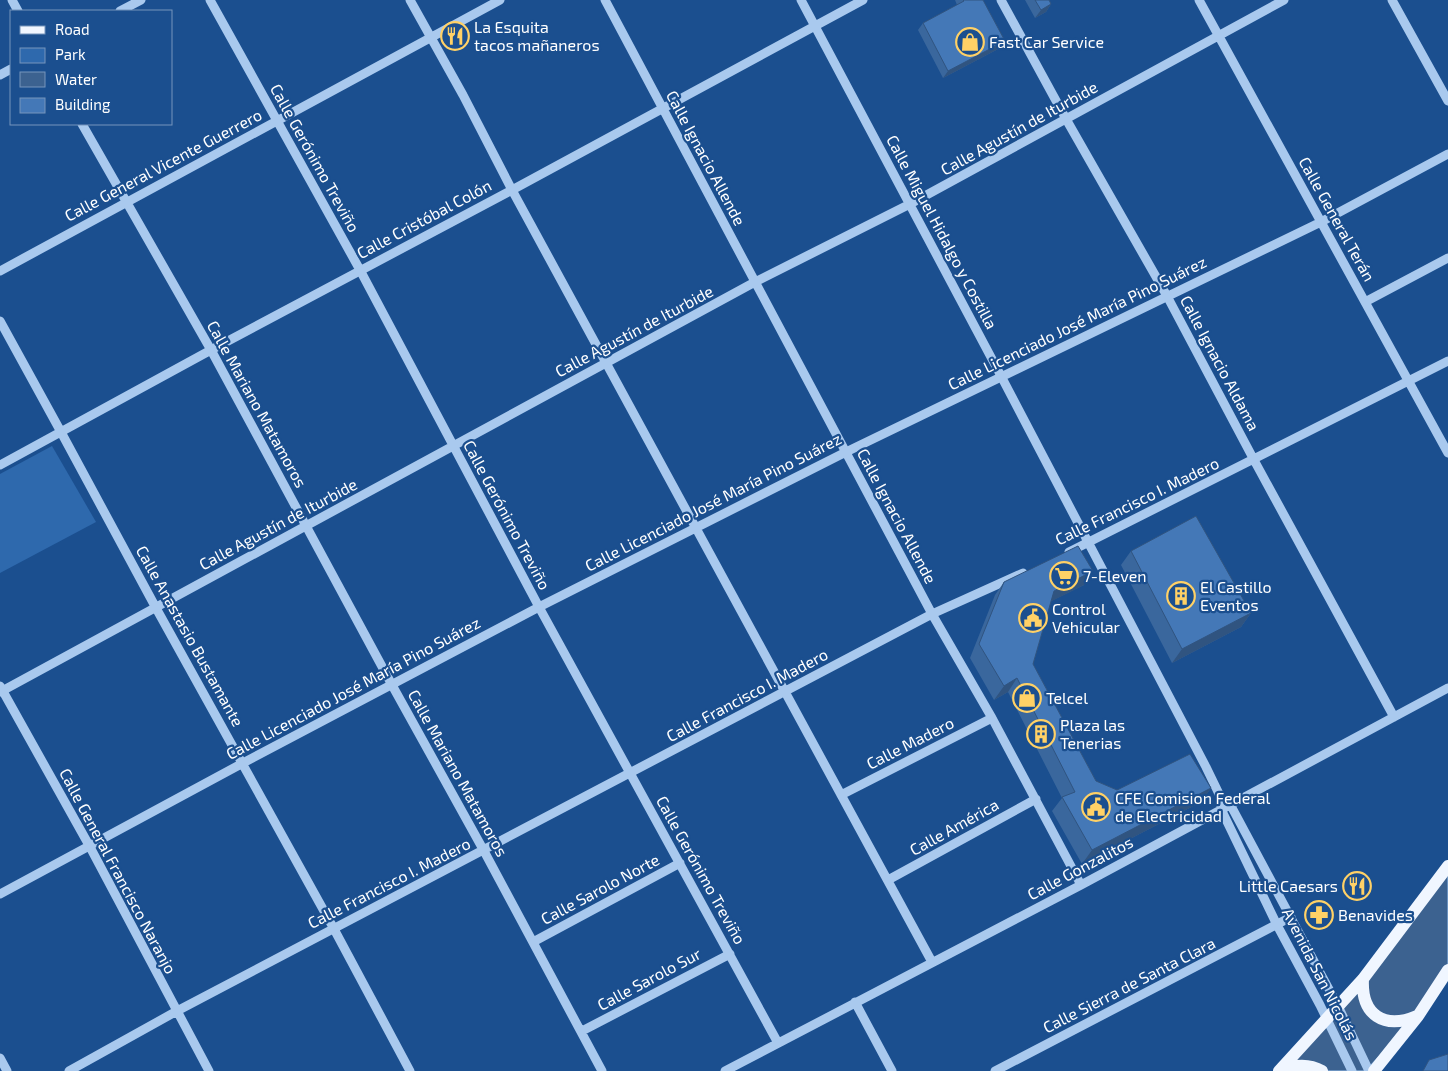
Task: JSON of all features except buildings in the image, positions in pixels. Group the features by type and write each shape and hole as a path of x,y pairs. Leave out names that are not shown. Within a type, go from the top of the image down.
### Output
{"main road":[{"path":"1282,1070 1330,1024 1338,1006 1362,984 1448,866"},
{"path":"1370,1070 1448,970"},
{"path":"1362,984 1367,1006 1377,1018 1386,1021 1412,1018"},
{"path":"1282,1070 1312,1066 1322,1071"}],"street":[{"path":"122,10 141,0"},
{"name":"Calle Gerónimo Treviño","path":"210,0 360,270 539,607 778,1043"},
{"path":"410,0 932,962"},
{"name":"Calle General Vicente Guerrero","path":"0,271 126,201 500,0"},
{"name":"Calle Ignacio Allende","path":"605,0 932,614 992,718 1081,884"},
{"name":"Calle Miguel Hidalgo y Costilla","path":"801,0 1002,376 1206,767 1221,798 1221,809"},
{"name":"Calle Cristóbal Colón","path":"0,465 863,0"},
{"name":"Calle Ignacio Aldama","path":"1001,0 1066,119 1167,296 1394,717"},
{"name":"Calle General Terán","path":"1199,0 1448,453"},
{"name":"Calle Agustín de Iturbide","path":"1,689 156,608 755,282 910,204 1284,0"},
{"path":"1392,0 1448,101"},
{"name":"Calle Mariano Matamoros","path":"83,125 211,350 602,1071"},
{"name":"Calle Licenciado José María Pino Suárez","path":"0,894 539,607 846,452 1321,222 1448,154"},
{"path":"1365,302 1448,258"},
{"name":"Calle Anastasio Bustamante","path":"0,321 410,1071"},
{"name":"Calle Francisco I. Madero","path":"1063,555 1448,361"},
{"name":"Calle Francisco I. Madero","path":"69,1071 177,1011 932,614 1028,571"},
{"name":"Calle Gonzalitos","path":"725,1071 1448,688"},
{"name":"Calle General Francisco Naranjo","path":"1,689 90,847 209,1071"},
{"name":"Calle Madero","path":"841,795 992,718"},
{"path":"1221,798 1230,804"},
{"name":"Calle América","path":"888,880 1036,799"},
{"name":"Avenida San Nicolás","path":"1230,804 1370,1070"},
{"name":"Avenida San Nicolás","path":"1221,809 1277,925 1330,1024 1352,1071"},
{"name":"Calle Sarolo Norte","path":"533,942 680,863"},
{"name":"Calle Sierra de Santa Clara","path":"995,1071 1006,1068 1291,917"},
{"name":"Calle Sarolo Sur","path":"582,1031 730,954"},
{"path":"855,1002 892,1071"},
{"path":"0,1058 7,1071"}],"green space":[{"path":"52,446 96,522 0,573 0,474"}],"water":[{"path":"1448,866 1448,970 1418,1016 1365,1071 1278,1071 1327,1018"}],"place":[{"name":"La Esquita tacos mañaneros","path":"455,36"},
{"name":"Fast Car Service","path":"970,42"},
{"name":"7-Eleven","path":"1064,576"},
{"name":"El Castillo Eventos","path":"1181,596"},
{"name":"Control Vehicular","path":"1033,618"},
{"name":"Telcel","path":"1027,698"},
{"name":"Plaza las Tenerias","path":"1041,734"},
{"name":"CFE Comision Federal de Electricidad","path":"1096,807"},
{"name":"Little Caesars","path":"1357,886"},
{"name":"Benavides","path":"1319,915"}]}
